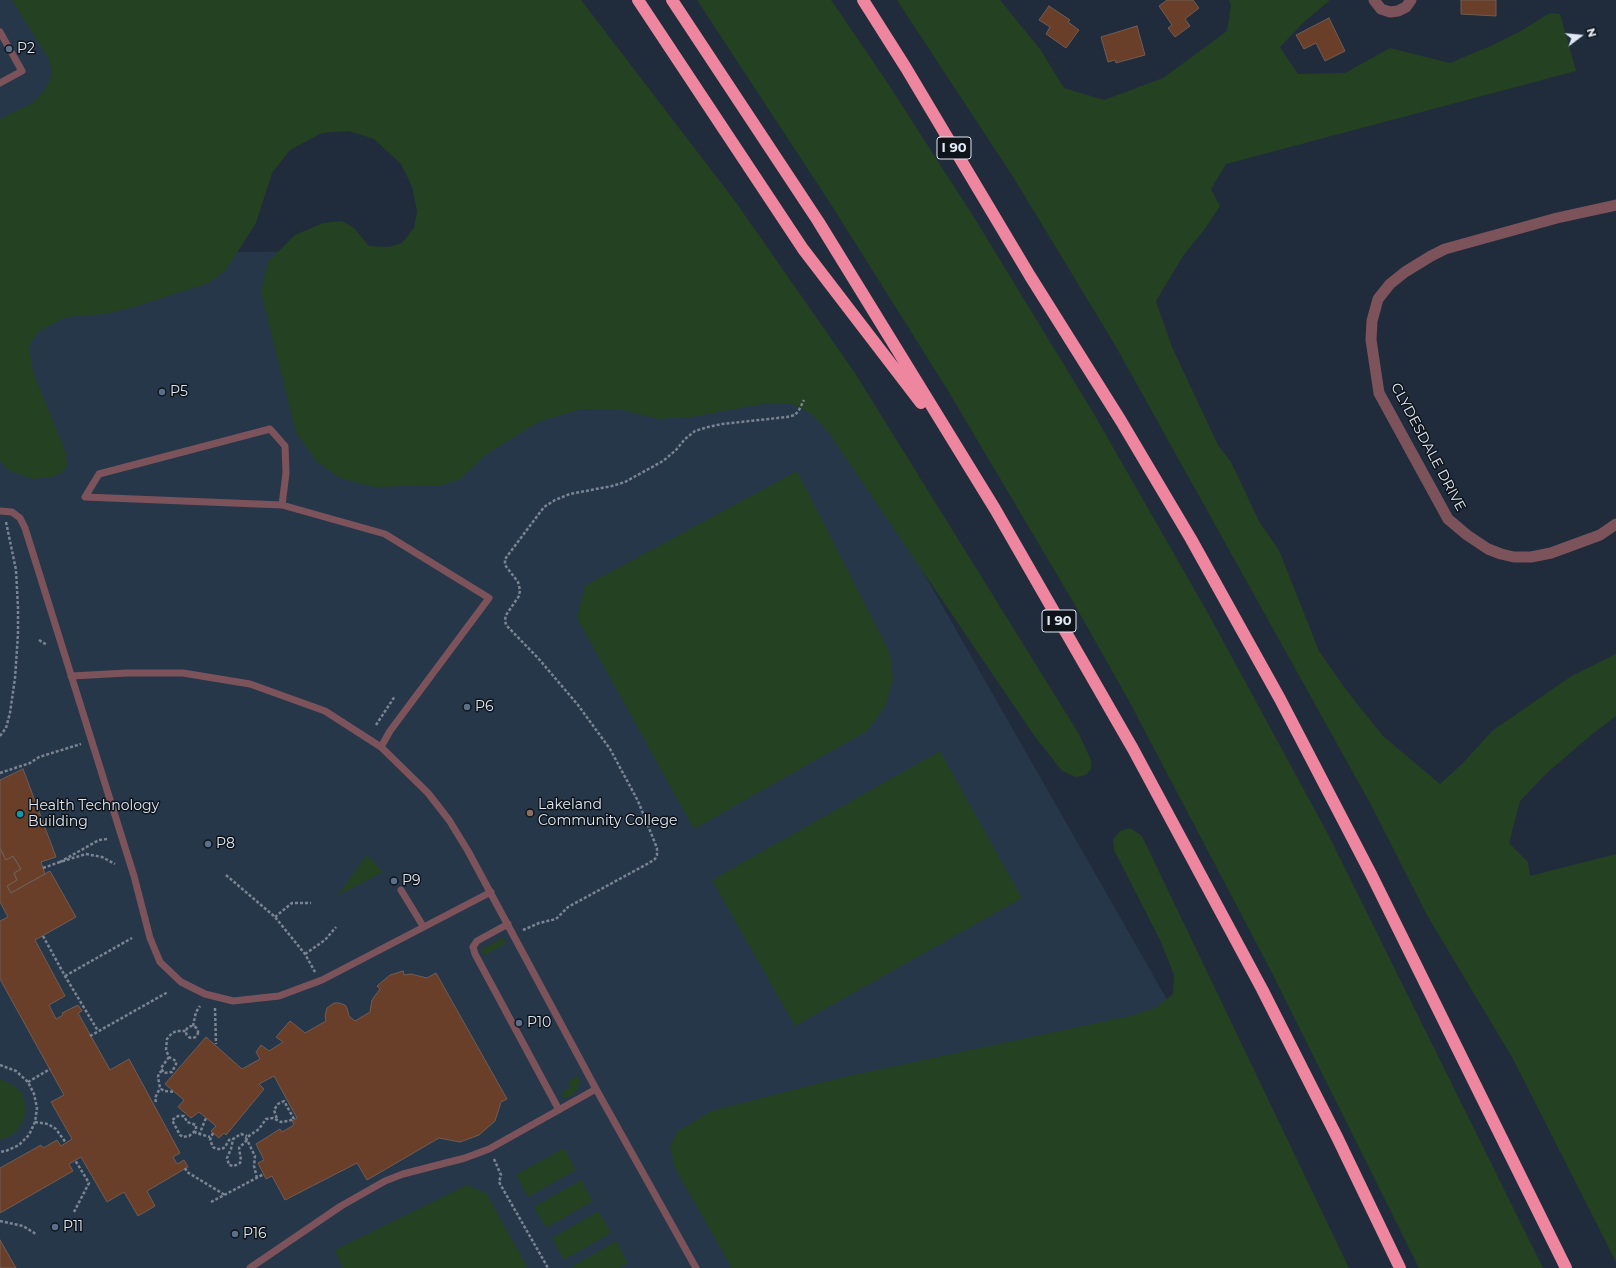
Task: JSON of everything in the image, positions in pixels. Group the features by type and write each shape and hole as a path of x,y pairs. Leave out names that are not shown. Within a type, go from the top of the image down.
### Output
{"highway":[{"path":"638,0 803,249 959,452"},
{"name":"I 90","path":"672,0 818,221 995,509 1133,749 1262,989 1337,1137 1400,1268"},
{"name":"I 90","path":"858,0 906,68 1030,276 1121,421 1191,539 1280,699 1371,874 1566,1268"},
{"path":"863,0 906,68"}],"street":[{"path":"1374,0 1381,9 1390,12 1398,11 1406,6 1411,0"},
{"name":"CLYDESDALE DRIVE","path":"1616,205 1557,218 1445,249 1431,256 1405,272 1390,284 1378,299 1372,321 1371,340 1379,393 1448,519 1467,536 1488,549 1501,554 1514,557 1531,556 1551,553 1600,535 1616,524"}],"lane":[{"path":"0,32 22,71 0,83"},
{"path":"282,505 286,473 285,446 270,429 99,474 85,497 282,505 385,534 489,598 390,731 381,747"},
{"path":"0,511 12,512 20,518 25,528 134,876 150,938 160,962 181,982 205,994 233,1001 279,996 322,980 423,926 491,892"},
{"path":"71,676 127,673 183,673 250,684 325,711 381,747 428,793 468,851 596,1089 696,1268"},
{"path":"401,890 423,926"},
{"path":"508,924 477,941 473,947 475,954 559,1110"},
{"path":"250,1268 341,1206 385,1182 403,1174 465,1158 489,1149 596,1089"}],"path":[{"path":"523,930 539,923 556,919 568,907 649,863 655,859 657,855 657,848 638,801 610,749 578,705 538,658 506,625 506,615 519,596 520,590 518,582 507,570 505,559 544,507 555,500 570,494 625,482 663,461 676,450 685,439 696,431 722,424 795,415 804,400"},
{"path":"0,736 6,728 10,713 15,678 18,634 16,570 6,522"},
{"path":"40,640 47,645"},
{"path":"376,725 395,696"},
{"path":"0,772 30,763 40,756 81,744"},
{"path":"60,862 99,840 108,839"},
{"path":"43,868 86,854 102,857 115,864"},
{"path":"226,875 275,917 305,954 316,974"},
{"path":"275,917 292,903 311,903"},
{"path":"305,954 325,940 336,927"},
{"path":"43,936 98,1031"},
{"path":"65,976 132,938"},
{"path":"90,1036 168,992"},
{"path":"193,1026 196,1012 200,1006"},
{"path":"215,1008 216,1044"},
{"path":"186,1031 189,1038 196,1037 198,1030 193,1026"},
{"path":"162,1071 167,1073 172,1072 176,1062 169,1057 165,1046 167,1039 172,1033 177,1031 186,1031 189,1027 193,1026"},
{"path":"156,1102 155,1098 160,1088 158,1078 159,1073 162,1071 163,1065 169,1057"},
{"path":"0,1066 16,1072 28,1082 34,1094 37,1108 35,1122 29,1134 19,1145 0,1152"},
{"path":"28,1082 50,1069"},
{"path":"160,1088 164,1091 175,1092"},
{"path":"233,1140 227,1162 231,1166 238,1166 241,1160 239,1148 248,1136 259,1129 266,1119 270,1118 277,1119 281,1122 288,1122 294,1119 284,1101 278,1104 274,1110 277,1119"},
{"path":"178,1116 184,1116 187,1122 196,1125 195,1131 189,1136 183,1137 180,1135 172,1120 178,1116"},
{"path":"199,1135 206,1118"},
{"path":"35,1122 48,1124 56,1129 66,1143"},
{"path":"195,1131 199,1135 210,1137"},
{"path":"213,1133 210,1140 213,1147 219,1149 225,1147 229,1140 233,1140 241,1134 248,1136"},
{"path":"246,1140 255,1156 254,1166 257,1178"},
{"path":"489,1149 501,1175 500,1182 548,1268"},
{"path":"74,1212 88,1183 75,1160"},
{"path":"185,1168 187,1172 225,1195"},
{"path":"211,1202 264,1174"},
{"path":"0,1221 23,1226 36,1234"}],"shaded area":[{"name":"Lakeland Community College","path":"0,0 16,0 238,252 536,250 801,358 1320,1268 0,1268"}],"green space":[{"path":"12,0 581,0 735,201 855,373 1079,734 1091,760 1091,769 1086,775 1076,777 1062,771 1033,734 829,433 811,413 789,403 762,404 691,417 658,419 623,410 582,409 538,422 487,454 460,479 443,485 374,487 340,478 316,461 296,432 261,292 268,262 295,235 323,223 342,221 354,228 369,246 389,247 402,243 414,228 417,211 412,186 401,164 374,139 349,131 322,133 290,150 272,173 256,223 226,270 209,283 134,307 104,314 66,317 38,332 29,346 33,372 66,453 67,466 63,472 52,477 33,479 10,471 0,461 0,119 32,103 45,90 52,74 49,59"},
{"path":"697,0 831,0 885,79 975,219 1094,414 1209,615 1329,836 1543,1268 1419,1268 1271,971 1129,701 1072,600 947,389 832,206"},
{"path":"897,0 1000,0 1040,49 1064,88 1104,100 1163,78 1227,31 1231,5 1229,0 1330,0 1304,22 1280,47 1298,74 1345,73 1390,48 1450,63 1493,45 1519,32 1550,13 1560,14 1576,71 1226,164 1211,189 1220,206 1204,230 1183,256 1156,301 1172,347 1218,445 1231,462 1260,523 1279,550 1319,651 1347,691 1383,736 1440,784 1462,764 1492,731 1570,677 1616,654 1616,716 1548,772 1520,801 1509,843 1528,862 1530,876 1616,854 1616,1262 1513,1059 1427,915 1370,803 1115,345 1015,180"},
{"path":"797,471 890,653 893,679 885,707 867,731 694,829 577,618 585,586"},
{"path":"940,751 1022,898 795,1026 712,880"},
{"path":"1130,828 1142,836 1349,1268 732,1268 675,1168 670,1147 677,1132 711,1111 844,1077 1134,1015 1155,1008 1173,994 1174,975 1161,942 1114,850 1113,839 1120,831"},
{"path":"367,855 383,872 337,896"},
{"path":"502,938 505,940 505,944 485,955 482,953 482,949"},
{"path":"577,1076 580,1078 578,1089 566,1098 562,1097 563,1091 571,1087 568,1082"},
{"path":"0,1079 13,1085 20,1091 24,1100 26,1111 18,1130 10,1136 0,1140"},
{"path":"564,1148 576,1170 528,1197 516,1175"},
{"path":"581,1180 593,1201 546,1228 534,1207"},
{"path":"467,1185 486,1193 528,1268 343,1268 335,1250"},
{"path":"599,1211 611,1233 564,1260 552,1238"},
{"path":"616,1241 628,1263 619,1268 570,1268"}],"building":[{"path":"1167,0 1193,0 1199,8 1185,19 1190,26 1175,37 1168,28 1172,25 1159,6"},
{"path":"1461,0 1496,0 1496,16 1461,14"},
{"path":"1049,6 1070,20 1068,22 1079,30 1066,48 1046,34 1050,27 1039,20"},
{"path":"1329,18 1345,51 1325,61 1316,43 1304,49 1296,35"},
{"path":"1137,26 1145,55 1116,63 1115,60 1108,62 1101,37"},
{"name":"Health Technology Building","path":"23,769 56,857 41,862 45,874 11,893 7,886 17,880 14,873 21,869 13,856 6,860 0,848 0,780"},
{"path":"0,848 6,860 13,856 21,869 14,873 17,880 7,886 11,893 50,871 76,917 35,940 65,996 49,1005 56,1019 63,1015 62,1013 78,1005 82,1011 78,1013 110,1070 129,1059 180,1153 173,1157 177,1164 184,1160 188,1167 147,1191 155,1206 138,1216 124,1192 107,1202 81,1157 69,1164 73,1171 0,1213 0,1168 41,1145 43,1148 57,1140 61,1146 72,1139 51,1102 64,1095 0,979 0,921 8,917 0,902"},
{"path":"403,971 404,975 411,974 427,978 436,973 507,1099 501,1102 495,1121 479,1135 460,1142 439,1138 367,1180 357,1163 285,1200 272,1176 266,1179 258,1163 264,1160 256,1144 280,1129 282,1132 294,1125 292,1121 297,1118 274,1076 259,1084 264,1089 226,1135 224,1133 219,1138 211,1131 216,1126 199,1112 191,1118 178,1107 184,1100 165,1084 206,1037 242,1069 260,1059 256,1052 261,1045 269,1051 283,1042 276,1037 290,1021 305,1033 326,1021 325,1016 327,1008 334,1003 345,1005 349,1016 355,1021 370,1012 372,1000 380,989 377,986 390,975"},
{"path":"0,1240 16,1268 0,1268"}],"place":[{"name":"P2","path":"9,49"},
{"name":"P5","path":"162,392"},
{"name":"P6","path":"467,707"},
{"name":"Lakeland Community College","path":"530,813"},
{"name":"Health Technology Building","path":"20,814"},
{"name":"P8","path":"208,844"},
{"name":"P9","path":"394,881"},
{"name":"P10","path":"519,1023"},
{"name":"P11","path":"55,1227"},
{"name":"P16","path":"235,1234"}]}
